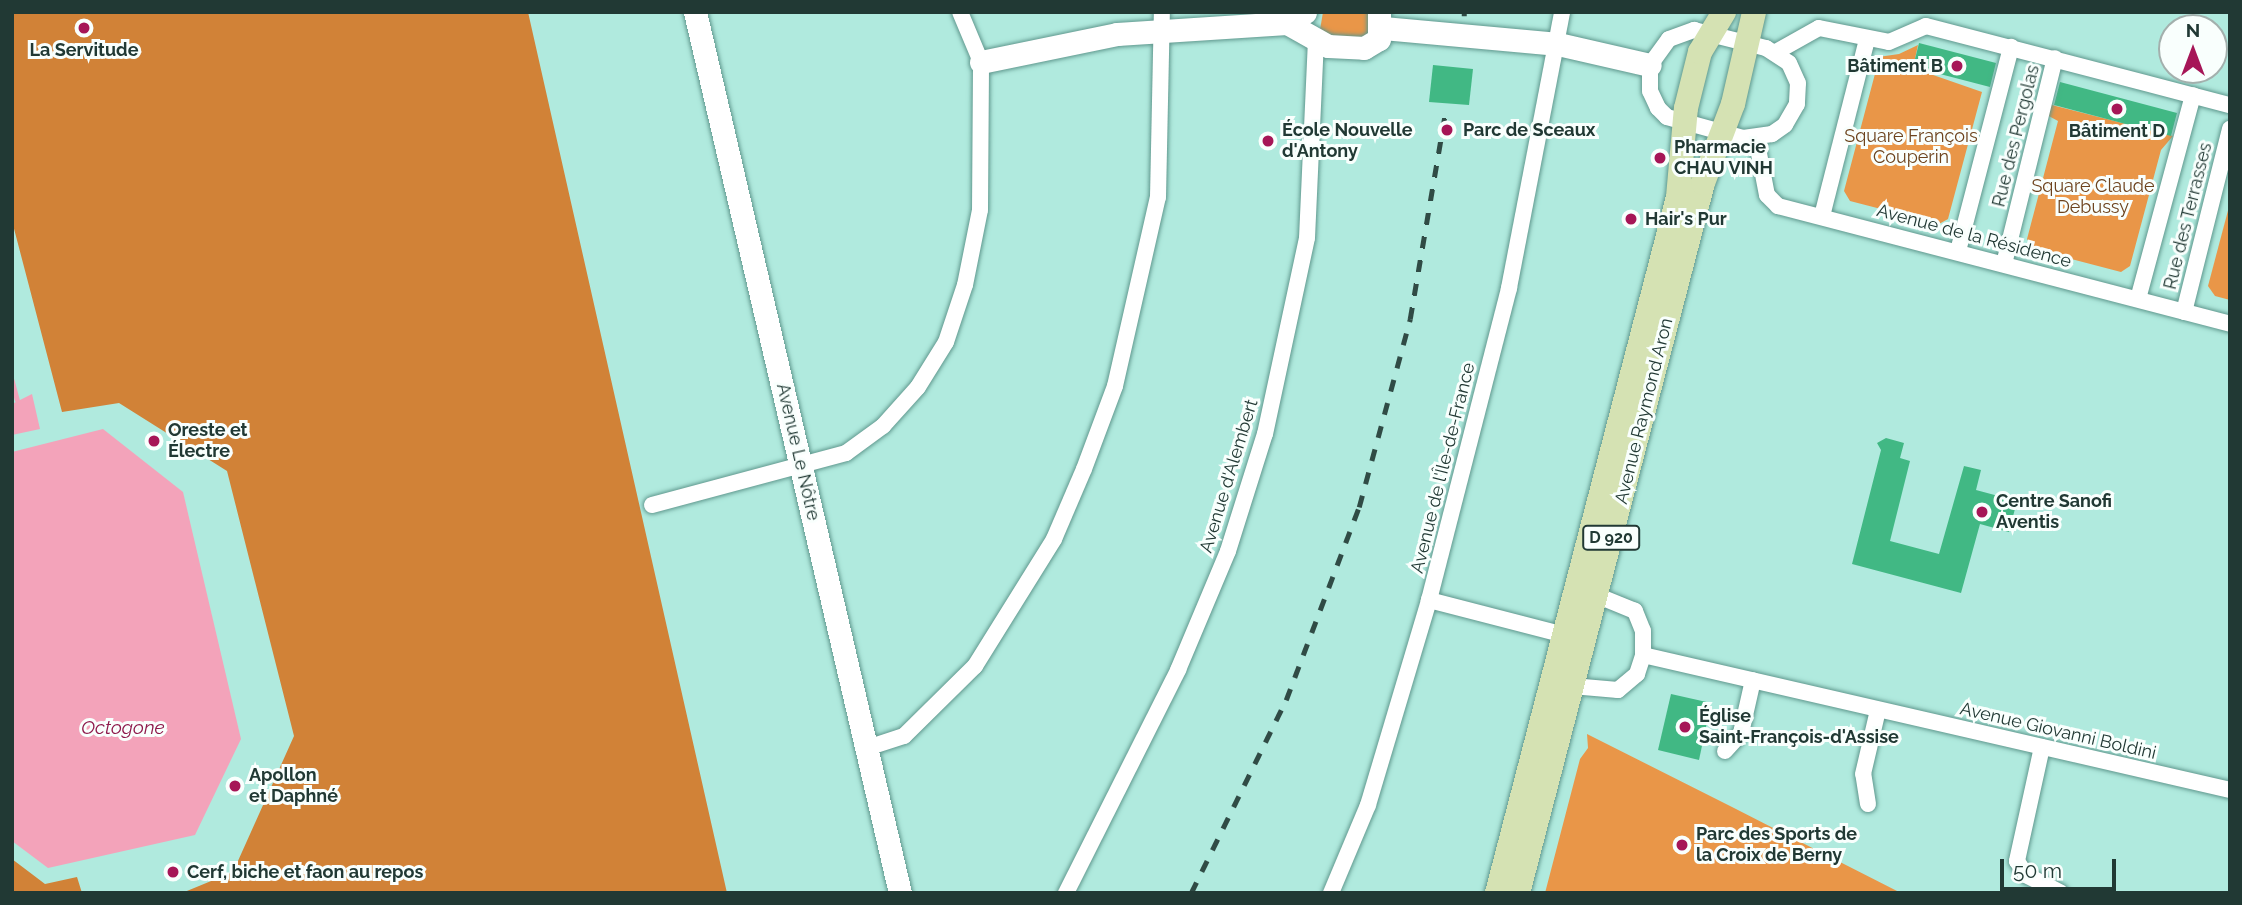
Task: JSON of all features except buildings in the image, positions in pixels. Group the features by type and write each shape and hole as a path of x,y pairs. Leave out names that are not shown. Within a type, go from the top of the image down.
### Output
{"main road":[{"name":"Avenue Le Nôtre","path":"695,12 900,893"},
{"path":"1314,12 1316,38"},
{"name":"D 920","path":"1686,115 1709,34 1724,12"},
{"name":"Avenue Raymond Aron","path":"1518,893 1703,183 1723,132 1749,43 1754,12"},
{"path":"981,62 1163,22 1296,17 1316,38 1328,46 1364,48 1379,39 1381,20 1558,44 1650,65"},
{"name":"Avenue Raymond Aron","path":"1497,893 1681,188 1686,115"}],"street":[{"path":"652,505 802,469 846,453 883,426 918,387 946,342 965,285 980,210 981,62 960,12"},
{"name":"Avenue de l'Île-de-France","path":"1331,893 1368,805 1429,600 1509,288 1558,44 1562,12"},
{"path":"867,748 904,736 975,666 1030,582 1084,469 1118,373 1158,197 1163,22"},
{"path":"1776,52 1819,28 1889,42 1926,26 2230,105"},
{"path":"1694,30 1749,43 1776,52 1795,73 1797,104 1785,125 1756,138 1723,132 1686,115 1658,108 1650,91 1650,65 1669,39 1694,30"},
{"name":"Avenue d'Alembert","path":"1066,893 1178,670 1228,551 1265,434 1307,239 1316,38"},
{"path":"1822,216 1867,39"},
{"path":"1958,251 2011,47"},
{"name":"Rue des Pergolas","path":"2004,264 2055,58"},
{"path":"2138,299 2193,94"},
{"name":"Rue des Terrasses","path":"2184,312 2230,129"},
{"name":"Avenue de la Résidence","path":"1756,138 1772,201 2230,324"},
{"path":"1572,686 1618,690 1637,674 1643,655 1643,631 1635,611 1597,595"},
{"path":"1429,600 1564,635"},
{"name":"Avenue Giovanni Boldini","path":"1643,655 2230,790"},
{"path":"1725,751 1741,733 1753,680"},
{"path":"1868,804 1863,774 1878,710"},
{"path":"2042,747 2017,861 2026,875 2061,893"}],"green space":[{"path":"1323,12 1371,12 1373,35 1333,42 1320,30"},
{"name":"Square François Couperin","path":"1918,45 1913,68 1982,92 1948,219 1939,224 1850,201 1844,191 1876,70 1868,67 1871,58 1899,54"},
{"name":"Square Claude Debussy","path":"2048,104 2173,136 2161,150 2130,266 2121,272 2033,249 2027,239 2058,121 2045,114"},
{"path":"2230,203 2230,300 2215,296 2208,286"},
{"name":"Parc des Sports de la Croix de Berny","path":"1587,734 1901,893 1545,893 1580,759 1588,748"}],"shaded area":[{"path":"12,12 528,12 727,893 182,893 233,872 294,736 227,471 119,403 62,412 12,221"},
{"path":"12,859 45,884 77,877 82,893 12,893"}],"water":[{"path":"32,394 40,429 12,435 12,404"},
{"name":"Octogone","path":"103,429 183,492 241,739 195,835 48,868 12,841 12,452"}],"waterway":[{"path":"12,380 17,399"}],"railway":[{"path":"1191,893 1286,700 1359,507 1410,319 1445,114"}],"place":[{"name":"La Servitude","path":"84,28"},
{"name":"Bâtiment B","path":"1957,66"},
{"name":"Bâtiment D","path":"2117,109"},
{"name":"Parc de Sceaux","path":"1447,130"},
{"name":"École Nouvelle d'Antony","path":"1268,141"},
{"name":"Pharmacie CHAU VINH","path":"1660,158"},
{"name":"Hair's Pur","path":"1631,219"},
{"name":"Oreste et Électre","path":"154,441"},
{"name":"Centre Sanofi Aventis","path":"1982,512"},
{"name":"Église Saint-François-d'Assise","path":"1685,727"},
{"name":"Apollon et Daphné","path":"235,786"},
{"name":"Parc des Sports de la Croix de Berny","path":"1682,845"},
{"name":"Cerf, biche et faon au repos","path":"173,872"}]}
